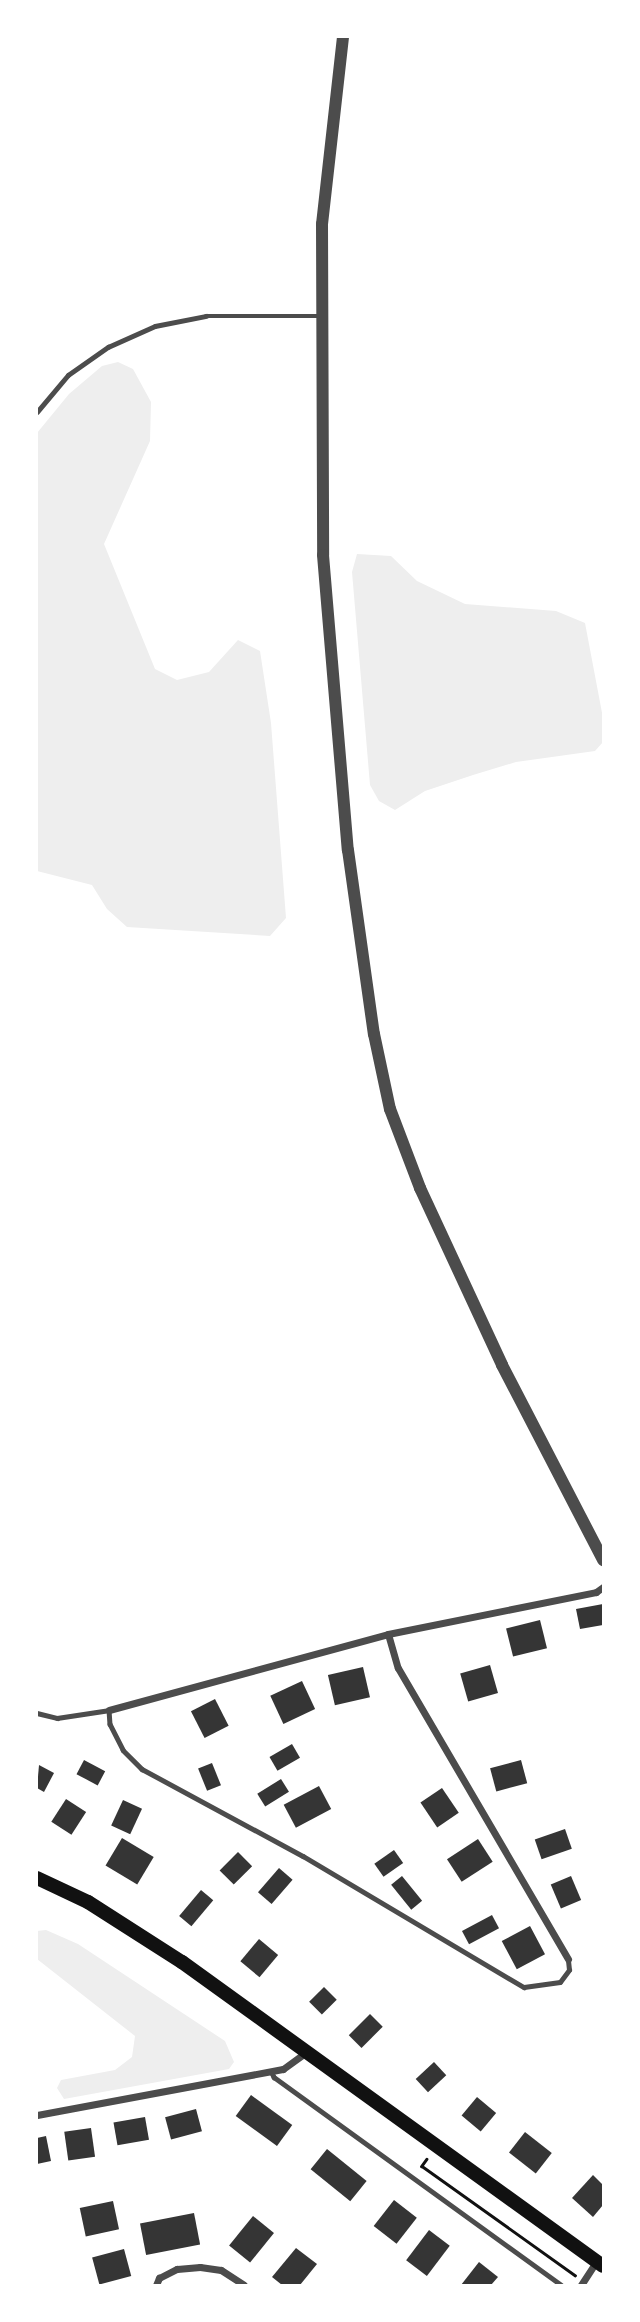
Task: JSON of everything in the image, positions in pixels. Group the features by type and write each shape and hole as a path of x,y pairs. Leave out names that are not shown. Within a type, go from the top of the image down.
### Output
{"main road":[{"path":"37,1878 88,1902 182,1962 600,2264"}],"street":[{"path":"343,37 322,224 323,555 348,850 374,1034 390,1109 420,1188 502,1365 603,1560"},
{"path":"109,1710 388,1634 596,1592 603,1587"},
{"path":"388,1634 398,1668 568,1959"},
{"path":"37,2115 283,2069 305,2053"},
{"path":"582,2283 600,2264"},
{"path":"156,2285 159,2278 177,2269 200,2267 221,2270 244,2285"}],"lane":[{"path":"37,412 68,375 108,347 155,326 206,316 321,316"},
{"path":"37,1713 57,1718 109,1710 110,1724 123,1750 142,1769 303,1856 524,1987 559,1982 569,1970 568,1959"},
{"path":"271,2071 274,2077 561,2285"}],"path":[{"path":"472,2201 582,2283"}],"shaded area":[{"path":"118,362 133,369 151,402 150,441 104,544 155,669 177,680 209,672 238,640 260,651 271,723 286,918 270,936 127,927 107,909 92,885 37,871 37,433 69,394 102,366"},
{"path":"357,554 391,556 417,581 465,604 556,611 585,623 603,718 603,742 595,751 516,762 473,775 425,791 395,810 379,801 370,785 352,572"},
{"path":"46,1930 78,1944 225,2041 234,2062 229,2069 64,2099 57,2088 61,2080 115,2070 132,2057 135,2036 37,1959 37,1931"}],"building":[{"path":"603,1604 603,1625 580,1629 576,1609"},
{"path":"540,1620 547,1648 513,1657 506,1628"},
{"path":"490,1665 498,1693 468,1701 460,1674"},
{"path":"363,1667 370,1697 335,1705 328,1675"},
{"path":"302,1681 315,1709 283,1724 270,1696"},
{"path":"215,1699 229,1726 205,1738 191,1711"},
{"path":"292,1744 300,1758 277,1771 269,1757"},
{"path":"84,1760 105,1771 98,1785 76,1774"},
{"path":"521,1760 527,1783 496,1791 490,1768"},
{"path":"212,1763 221,1785 207,1791 198,1769"},
{"path":"39,1765 54,1773 44,1792 37,1788"},
{"path":"281,1779 289,1792 265,1807 257,1794"},
{"path":"319,1786 331,1809 296,1828 284,1805"},
{"path":"442,1788 459,1813 437,1827 420,1803"},
{"path":"66,1799 86,1812 71,1835 51,1822"},
{"path":"123,1800 142,1809 130,1834 111,1825"},
{"path":"565,1829 572,1849 542,1859 535,1839"},
{"path":"122,1838 154,1857 137,1884 106,1865"},
{"path":"478,1839 493,1862 462,1882 447,1859"},
{"path":"394,1850 403,1863 384,1877 374,1864"},
{"path":"238,1852 252,1866 234,1885 220,1870"},
{"path":"279,1868 293,1880 272,1904 258,1892"},
{"path":"402,1876 422,1901 411,1910 391,1885"},
{"path":"571,1876 581,1900 561,1909 551,1885"},
{"path":"201,1890 213,1900 191,1926 179,1916"},
{"path":"492,1915 499,1928 469,1944 462,1931"},
{"path":"530,1926 545,1954 517,1969 502,1941"},
{"path":"259,1939 278,1955 260,1977 240,1961"},
{"path":"324,1987 337,2000 322,2015 309,2002"},
{"path":"370,2014 383,2027 362,2048 349,2035"},
{"path":"434,2062 446,2075 428,2092 416,2079"},
{"path":"251,2095 292,2125 277,2146 236,2116"},
{"path":"477,2097 496,2113 481,2131 462,2115"},
{"path":"196,2109 202,2131 171,2139 165,2117"},
{"path":"145,2117 149,2140 117,2145 113,2123"},
{"path":"91,2128 95,2157 68,2160 64,2132"},
{"path":"525,2132 552,2153 536,2173 509,2152"},
{"path":"46,2136 51,2161 37,2164 37,2138"},
{"path":"327,2149 367,2181 350,2201 311,2169"},
{"path":"593,2175 603,2185 603,2205 593,2217 572,2198"},
{"path":"394,2200 417,2218 397,2244 374,2226"},
{"path":"113,2201 119,2229 86,2236 80,2208"},
{"path":"194,2213 200,2244 146,2255 140,2223"},
{"path":"253,2216 274,2233 250,2263 229,2246"},
{"path":"429,2230 450,2246 427,2276 406,2260"},
{"path":"296,2248 317,2264 300,2285 282,2285 272,2277"},
{"path":"124,2249 131,2276 99,2285 92,2258"},
{"path":"479,2262 498,2277 491,2285 461,2285"}]}
